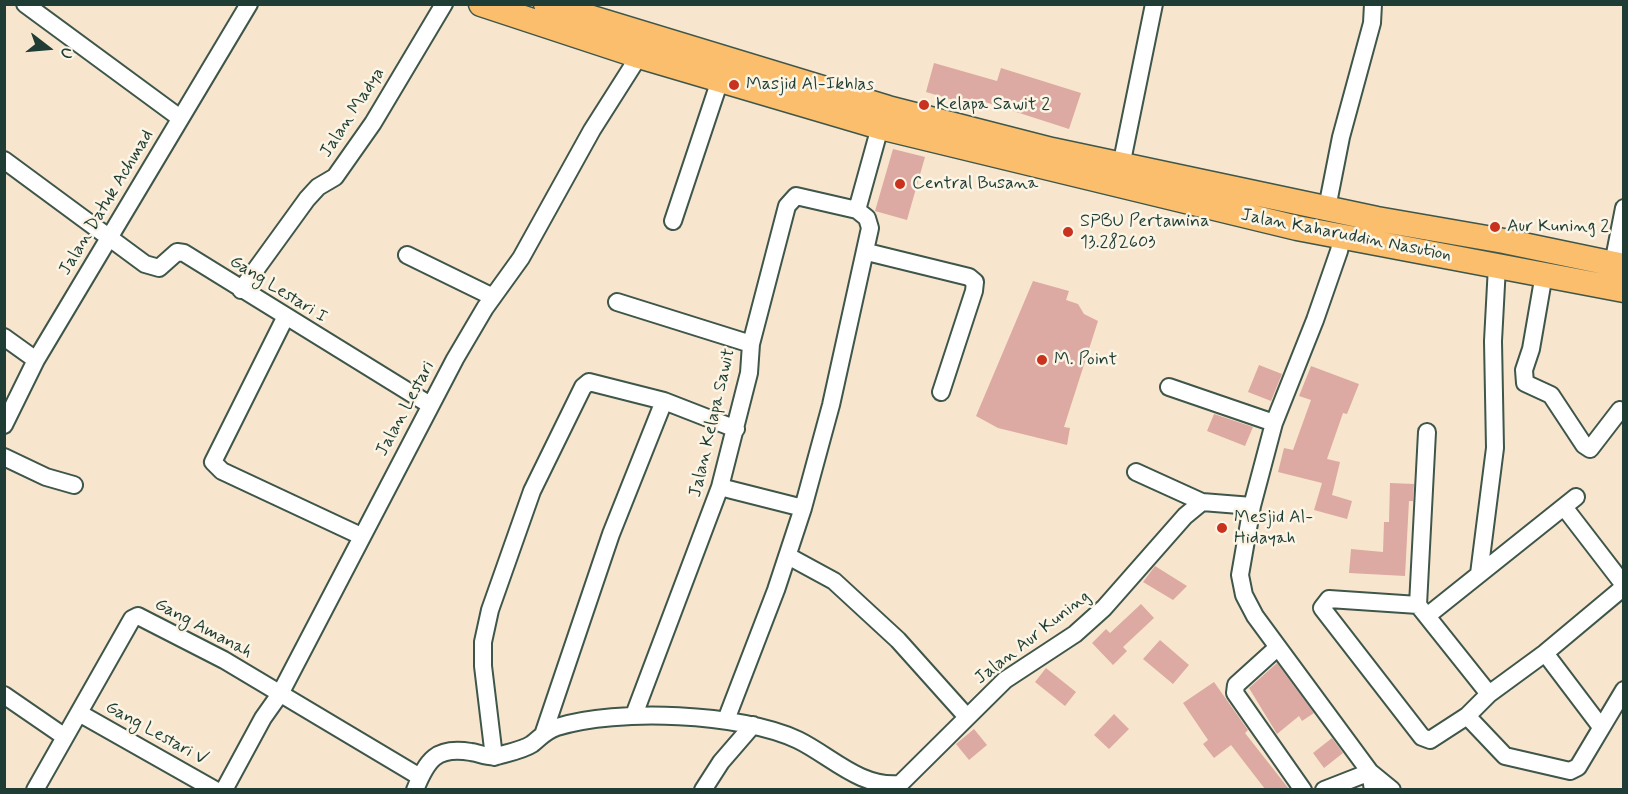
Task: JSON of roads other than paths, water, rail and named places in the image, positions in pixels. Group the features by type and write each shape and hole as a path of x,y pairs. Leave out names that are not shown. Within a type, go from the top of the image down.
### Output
{"highway":[{"name":"Jalan Kaharuddin Nasution","path":"482,4 639,56 880,127 1121,166 1618,265"},
{"name":"Jalan Kaharuddin Nasution","path":"546,4 876,105 1149,194 1342,237 1623,290"}],"street":[{"path":"25,4 180,118"},
{"name":"Jalan Datuk Achmad","path":"4,425 36,360 249,4"},
{"name":"Jalan Madya","path":"241,290 308,199 323,183 335,177 345,163 373,123 444,4"},
{"path":"1121,166 1154,4"},
{"path":"1327,208 1341,137 1372,23 1373,4"},
{"name":"Jalan Lestari","path":"224,789 257,728 280,694 429,405 493,297 521,258 592,130 639,56"},
{"path":"673,221 720,80"},
{"path":"726,720 788,556 831,405 867,252 870,223 857,210 880,127"},
{"path":"4,160 109,239"},
{"name":"Jalan Kelapa Sawit","path":"634,715 720,487 749,373 752,344 790,200 796,196 857,210"},
{"path":"1618,265 1623,208"},
{"path":"1342,237 1315,320 1274,423 1252,506 1240,575 1252,610 1278,647 1370,771 1392,789"},
{"name":"Gang Lestari I","path":"109,239 156,268 161,268 177,252 184,253 285,318 429,405"},
{"path":"867,252 969,277 975,282 941,392"},
{"path":"407,255 493,297"},
{"path":"1479,574 1496,448 1493,341 1497,266"},
{"path":"1544,274 1531,349 1524,370 1525,383 1551,395 1584,445 1590,449 1620,410"},
{"path":"617,302 752,344"},
{"path":"285,318 213,462 222,471 361,536"},
{"path":"4,337 36,360"},
{"path":"494,757 483,642 507,555 532,491 586,384 597,384 664,401 735,429"},
{"path":"1169,387 1274,423"},
{"path":"280,694 417,783 432,756 445,752 469,751 494,757 531,745 544,732 611,534 664,401"},
{"path":"1426,432 1423,610 1489,694"},
{"path":"4,457 46,477 74,485"},
{"path":"1136,472 1202,502 1252,506"},
{"path":"720,487 803,508"},
{"name":"Jalan Aur Kuning","path":"753,724 798,740 858,776 877,783 900,784 1005,680 1075,634 1104,608 1185,516 1202,502"},
{"path":"1570,502 1623,586 1545,653 1489,694 1467,716 1434,739 1426,739 1322,608 1329,599 1423,610 1479,574 1570,502"},
{"path":"788,556 834,581 898,640 967,717"},
{"name":"Gang Amanah","path":"35,789 132,619 138,616 224,660 280,694"},
{"path":"1278,647 1236,685 1235,693 1303,789"},
{"path":"1545,653 1601,727"},
{"path":"1467,716 1505,756 1570,771 1578,767 1623,690"},
{"path":"4,695 65,737"},
{"name":"Gang Lestari V","path":"79,713 215,789"},
{"path":"544,732 590,718 634,715 726,720 753,724"},
{"path":"704,789 721,762 753,724"},
{"path":"1324,789 1370,771"},
{"path":"1370,771 1373,789"}],"place":[{"name":"Masjid Al-Ikhlas","path":"734,85"},
{"name":"Kelapa Sawit 2","path":"924,105"},
{"name":"Central Busana","path":"900,184"},
{"name":"Aur Kuning 2","path":"1495,227"},
{"name":"SPBU Pertamina 13.282603","path":"1068,232"},
{"name":"M. Point","path":"1042,360"},
{"name":"Mesjid Al- Hidayah","path":"1222,528"}]}
